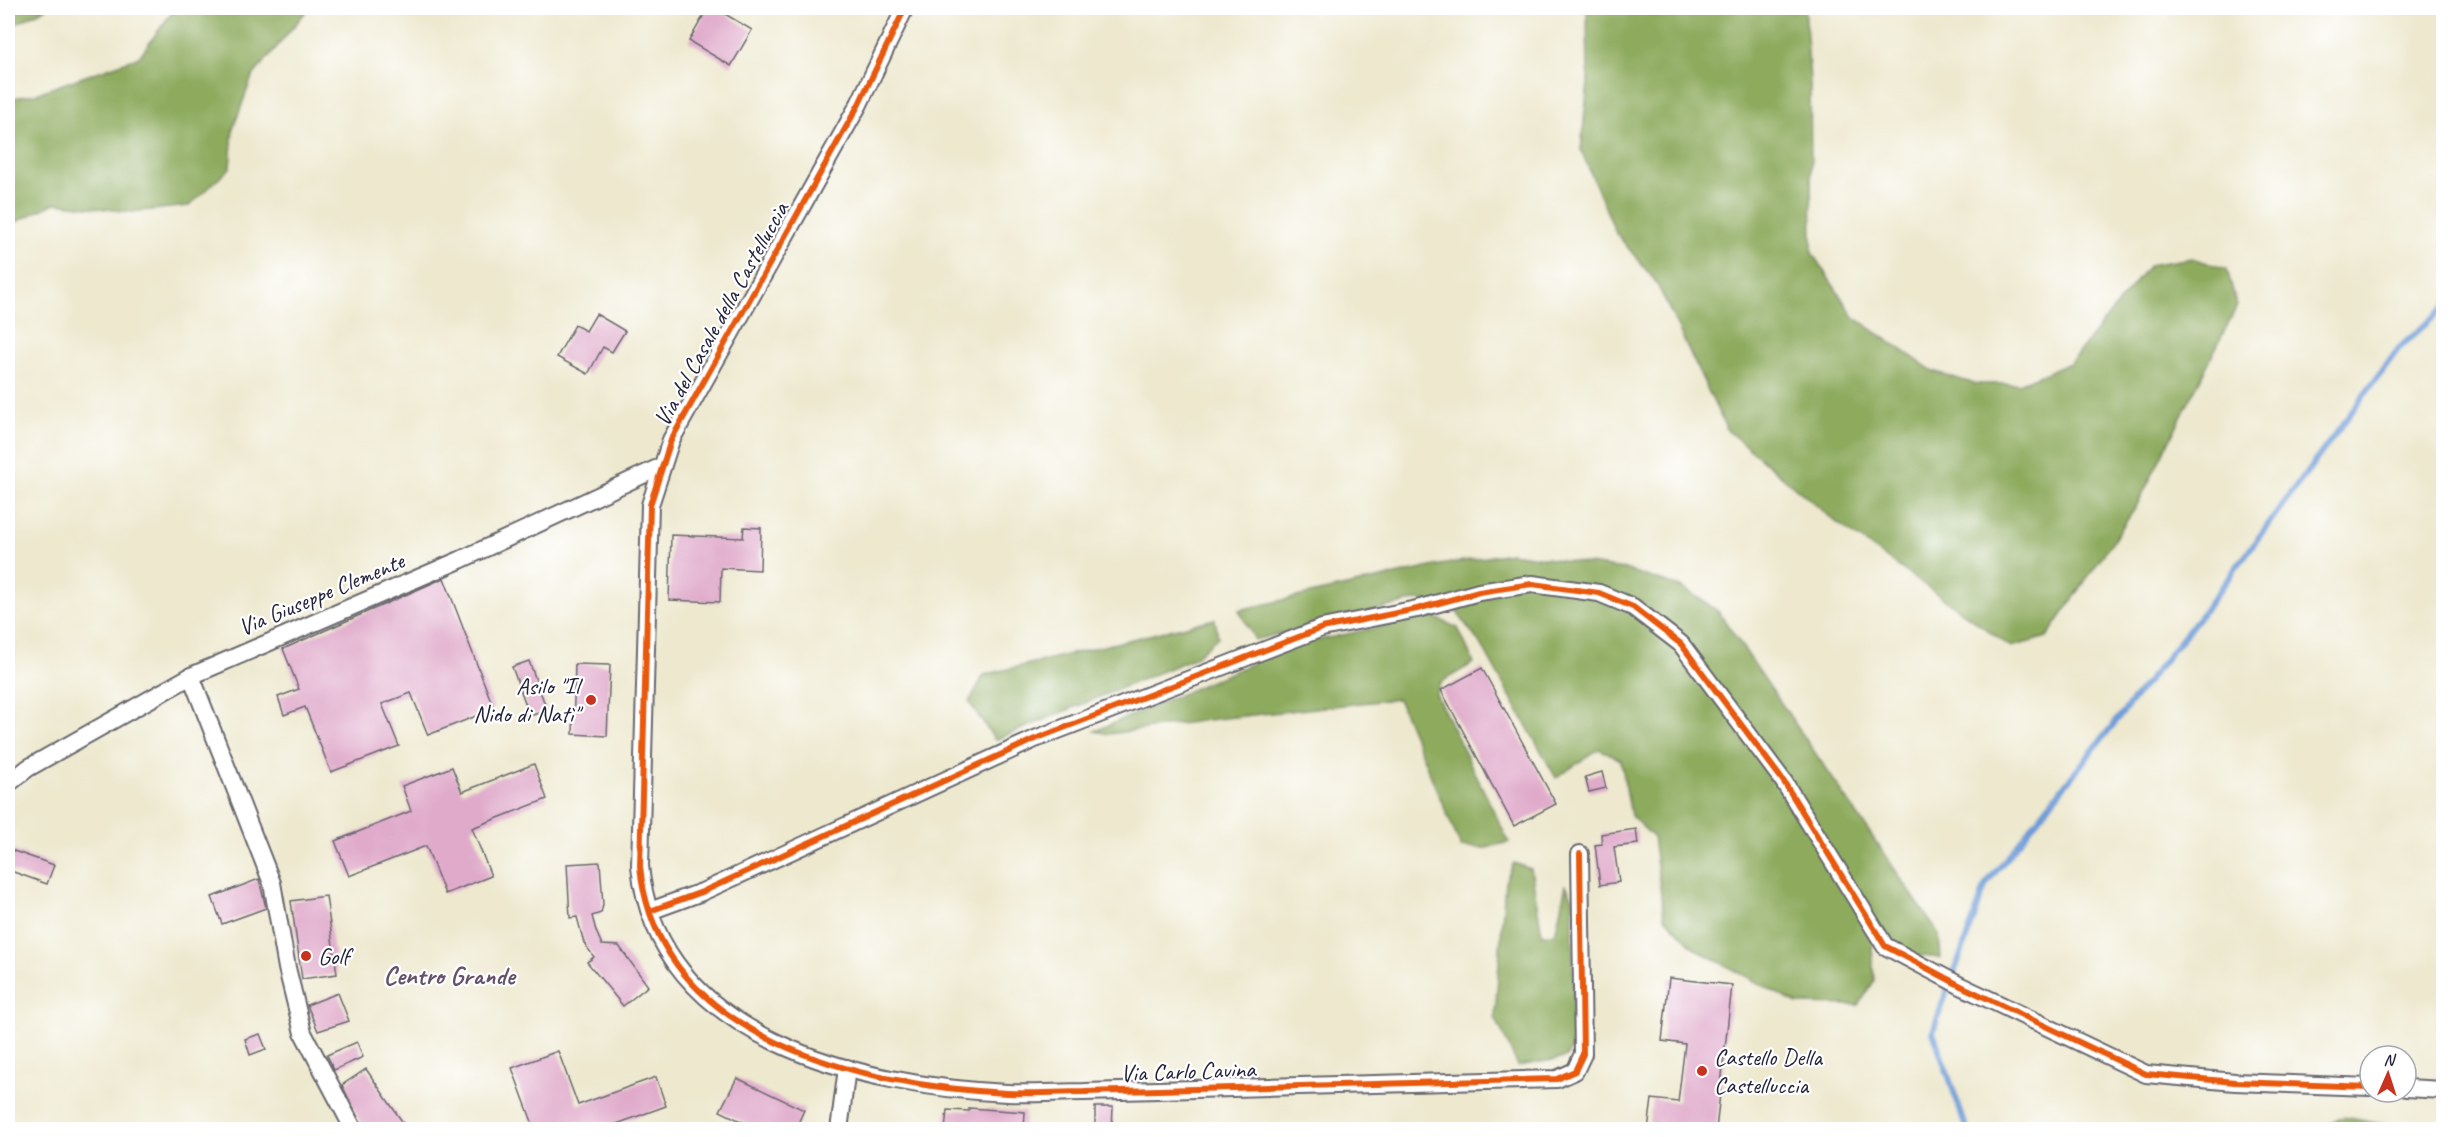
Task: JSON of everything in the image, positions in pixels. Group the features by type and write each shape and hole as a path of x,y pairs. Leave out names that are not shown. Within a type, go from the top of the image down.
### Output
{"street":[{"name":"Via del Casale della Castelluccia","path":"650,911 642,891 639,866 650,505 671,440 859,104 905,8"},
{"name":"Via Giuseppe Clemente","path":"8,784 28,768 191,676 460,560 662,466"},
{"path":"650,911 702,892 1035,739 1322,628 1417,609 1479,592 1532,584 1599,593 1633,607 1682,644 1784,782 1885,946 1961,986 2146,1074 2235,1082 2358,1087"},
{"path":"191,676 272,883 287,968 303,1033 354,1130"},
{"name":"Via Carlo Cavina","path":"650,911 664,945 686,979 722,1011 761,1035 805,1056 847,1068 913,1082 1007,1093 1564,1077 1578,1067 1583,1054 1580,854"},
{"path":"839,1130 847,1068"},
{"path":"2418,1089 2444,1090"}],"green space":[{"path":"8,8 47,8 8,28"},
{"path":"175,8 309,8 252,77 233,129 230,168 189,206 131,212 55,203 8,226 8,99 35,94 139,57"},
{"path":"1587,8 1805,8 1810,82 1812,253 1854,317 1933,371 1975,384 2019,384 2070,363 2149,265 2192,258 2227,269 2237,306 2136,507 2047,637 2011,647 1836,522 1727,430 1656,282 1616,233 1581,150 1588,83"},
{"path":"1510,553 1624,569 1683,588 1718,611 1939,934 1941,958 1909,955 1880,937 1872,947 1874,981 1859,1005 1797,1004 1695,949 1664,917 1653,837 1631,816 1621,760 1599,749 1556,778 1483,648 1451,604 1416,600 1255,640 1239,610 1440,565"},
{"path":"1432,616 1458,628 1474,663 1441,682 1436,694 1509,842 1486,848 1461,847 1398,699 1207,720 1109,734 1095,731 1295,645"},
{"path":"1215,619 1218,637 1194,658 995,740 969,702 984,675"},
{"path":"1514,863 1531,869 1542,934 1555,934 1566,885 1573,898 1573,1047 1565,1058 1518,1066 1495,1017 1505,882"},
{"path":"2343,1117 2409,1129 2319,1129"}],"building":[{"path":"708,8 715,8 752,30 731,66 689,41"},
{"path":"596,314 625,331 612,352 603,347 588,374 557,357 575,325 586,331"},
{"path":"744,527 761,528 760,570 721,568 720,602 669,600 671,535 743,538"},
{"path":"444,578 494,709 428,735 411,693 382,704 399,746 331,772 305,707 284,715 278,697 299,689 283,649"},
{"path":"529,661 547,710 530,716 512,667"},
{"name":"Asilo \"Il Nido di Natì\"","path":"575,664 610,665 607,736 573,734"},
{"path":"1482,668 1556,804 1514,826 1441,690"},
{"path":"534,764 547,799 472,828 491,876 445,894 426,846 349,876 335,841 411,811 402,786 452,767 462,792"},
{"path":"1602,772 1606,788 1589,792 1585,777"},
{"path":"1636,829 1638,844 1614,847 1619,882 1600,885 1595,845 1602,844 1601,834"},
{"path":"8,849 54,865 47,884 8,870"},
{"path":"600,862 603,905 601,913 592,916 596,931 602,945 619,946 648,986 623,1006 587,962 594,957 584,943 577,917 570,918 567,864"},
{"path":"259,879 266,908 222,924 212,897"},
{"path":"326,896 337,974 302,979 291,901"},
{"name":"Castello Della Castelluccia","path":"1669,978 1732,985 1716,1130 1648,1130 1652,1099 1678,1102 1685,1044 1662,1041"},
{"path":"338,993 349,1021 318,1031 307,1005"},
{"path":"260,1034 266,1049 250,1055 245,1039"},
{"path":"357,1042 363,1057 334,1070 327,1055"},
{"path":"558,1051 578,1105 656,1077 666,1106 600,1130 535,1130 512,1068"},
{"path":"366,1069 408,1130 364,1130 342,1085"},
{"path":"737,1078 804,1110 795,1130 759,1130 720,1111"},
{"path":"1095,1107 1113,1107 1112,1130 1095,1130"},
{"path":"969,1108 1025,1112 1024,1130 945,1130 947,1110 969,1111"}],"waterway":[{"path":"1953,976 1986,884 2204,611 2399,348 2444,308"},
{"path":"1947,990 1933,1032 1967,1130"}],"cycle path":[{"path":"905,8 859,104 671,440 650,505 640,866 655,925 684,974 725,1012 776,1042 832,1064 891,1079 950,1088 1036,1093 1557,1079 1575,1071 1583,1054 1580,854"},
{"path":"650,911 702,892 1035,739 1322,628 1417,609 1479,592 1532,584 1599,593 1633,607 1681,644 1784,782 1885,946 1961,986 2146,1074 2235,1082 2358,1087"}],"place":[{"name":"Asilo \"Il Nido di Natì\"","path":"591,700"},
{"name":"Golf","path":"306,956"},
{"name":"Castello Della Castelluccia","path":"1702,1071"}],"district":[{"name":"Centro Grande","path":"449,975"}]}
